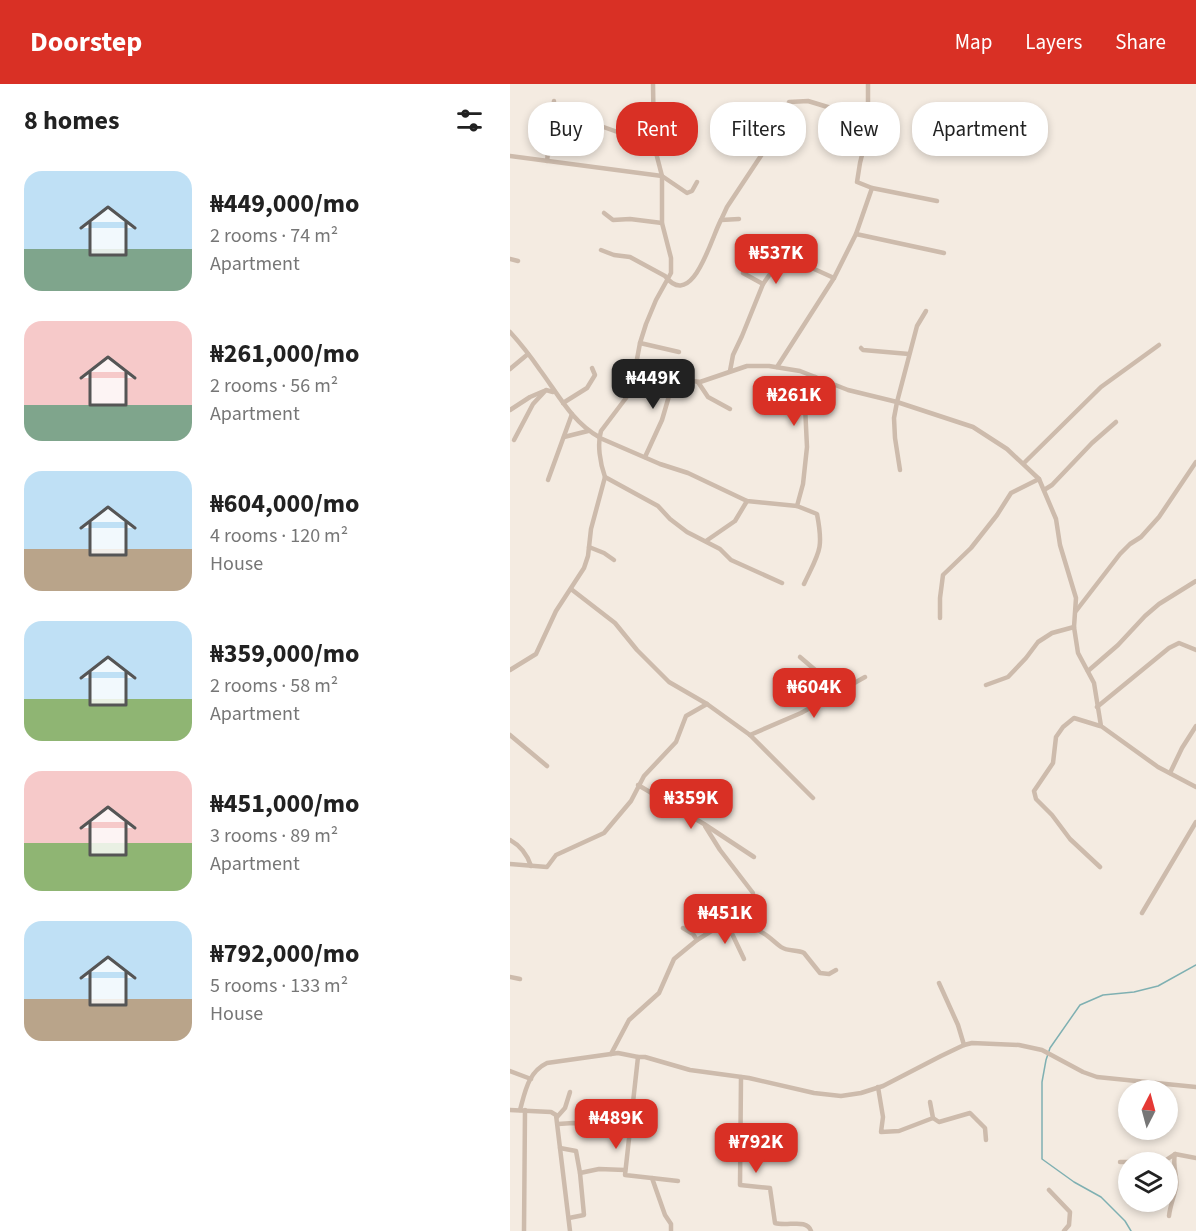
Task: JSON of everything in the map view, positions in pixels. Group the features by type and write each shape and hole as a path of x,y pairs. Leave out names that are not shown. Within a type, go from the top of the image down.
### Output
{"street":[{"path":"653,84 653,102"},
{"path":"868,84 868,131 857,182 872,188 937,201"},
{"path":"547,161 554,101"},
{"path":"601,250 640,262 683,286 691,282 711,246 715,231 727,207 784,120 789,102 808,101 818,104"},
{"path":"510,156 587,168 662,176 687,193 692,191 697,182"},
{"path":"510,670 536,654 556,611 584,568 591,529 605,477 600,452 601,431 626,398 635,374 640,344 653,306 671,273 671,258 662,223 662,176 657,156"},
{"path":"777,367 834,278 856,234 872,188"},
{"path":"604,213 613,220 630,219 662,223"},
{"path":"721,220 740,219"},
{"path":"856,234 944,253"},
{"path":"730,371 733,355 764,284 775,267 784,238"},
{"path":"510,259 518,261"},
{"path":"812,268 834,278"},
{"path":"743,273 764,284"},
{"path":"900,470 894,418 917,326 926,311"},
{"path":"510,332 528,354 553,392 588,431 645,457 688,473 747,501 797,506 817,514 821,537 818,557 804,584"},
{"path":"640,344 679,352"},
{"path":"1024,463 1101,387 1159,345"},
{"path":"861,348 909,354"},
{"path":"510,369 528,354"},
{"path":"635,374 698,382 747,366 777,367 800,371 848,390 897,402 973,427 1007,449 1039,479 1056,519 1060,545 1076,598 1074,627 1078,653 1094,683 1101,726"},
{"path":"563,403 591,383 595,375 592,368"},
{"path":"797,506 803,483 807,447 805,406 815,377"},
{"path":"645,457 662,420 674,379"},
{"path":"698,382 708,397 730,409"},
{"path":"510,410 515,405 546,390 553,392"},
{"path":"513,440 533,404 546,390"},
{"path":"548,480 572,414"},
{"path":"1044,489 1116,422"},
{"path":"564,437 588,431"},
{"path":"1076,611 1120,554 1141,537 1159,517 1196,462"},
{"path":"605,477 658,506 670,519 720,549 731,560 782,583"},
{"path":"940,618 943,575 971,548 998,515 1011,493 1039,479"},
{"path":"706,541 714,538 735,520 747,501"},
{"path":"589,547 614,560"},
{"path":"1088,671 1159,604 1196,581"},
{"path":"571,589 615,623 637,650 669,681 707,704 750,735 813,798"},
{"path":"986,685 1008,677 1045,637 1074,627"},
{"path":"1097,707 1169,648 1179,643 1196,650"},
{"path":"800,657 827,680 836,694"},
{"path":"750,735 801,713 865,677"},
{"path":"510,864 547,867 556,855 604,833 631,801 644,776 676,742 687,716 707,704"},
{"path":"1100,867 1070,838 1036,799 1034,791 1053,763 1056,737 1063,727 1074,718 1101,726 1170,773 1196,787"},
{"path":"1170,773 1196,726"},
{"path":"510,735 547,766"},
{"path":"638,785 754,857"},
{"path":"1142,912 1196,822"},
{"path":"704,824 720,850 753,893"},
{"path":"510,840 519,844 531,866"},
{"path":"611,1054 629,1020 659,993 677,955 737,915 750,919 762,933 769,935 783,949 804,952 820,973 830,974 836,970"},
{"path":"726,921 744,959"},
{"path":"683,928 698,940"},
{"path":"510,976 520,979"},
{"path":"939,983 958,1025 964,1045"},
{"path":"524,1231 523,1110 531,1078 540,1066 547,1063 611,1054 630,1054 711,1074 741,1077 841,1096 878,1088 964,1045 1019,1045 1045,1051 1097,1077 1196,1087"},
{"path":"638,1057 625,1175 678,1181"},
{"path":"510,1071 531,1078"},
{"path":"741,1077 740,1185 770,1188 776,1223 806,1224 811,1231"},
{"path":"878,1088 883,1118 881,1132 899,1131 933,1118"},
{"path":"557,1117 565,1108 570,1092"},
{"path":"930,1102 933,1118 939,1122 970,1113 985,1128 986,1140"},
{"path":"510,1110 553,1112 557,1117 570,1231"},
{"path":"558,1124 597,1126"},
{"path":"560,1148 576,1151 580,1173 584,1215 569,1218"},
{"path":"1178,1155 1196,1158"},
{"path":"580,1173 599,1169 625,1170"},
{"path":"652,1178 665,1215 671,1224 671,1231"},
{"path":"1049,1190 1071,1212 1069,1225 1064,1231"},
{"path":"1169,1216 1170,1212"}],"waterway":[{"path":"1131,1231 1125,1221 1101,1197 1074,1182 1042,1159 1042,1082 1046,1060 1050,1048 1080,1005 1103,995 1134,992 1158,986 1196,965"}]}
